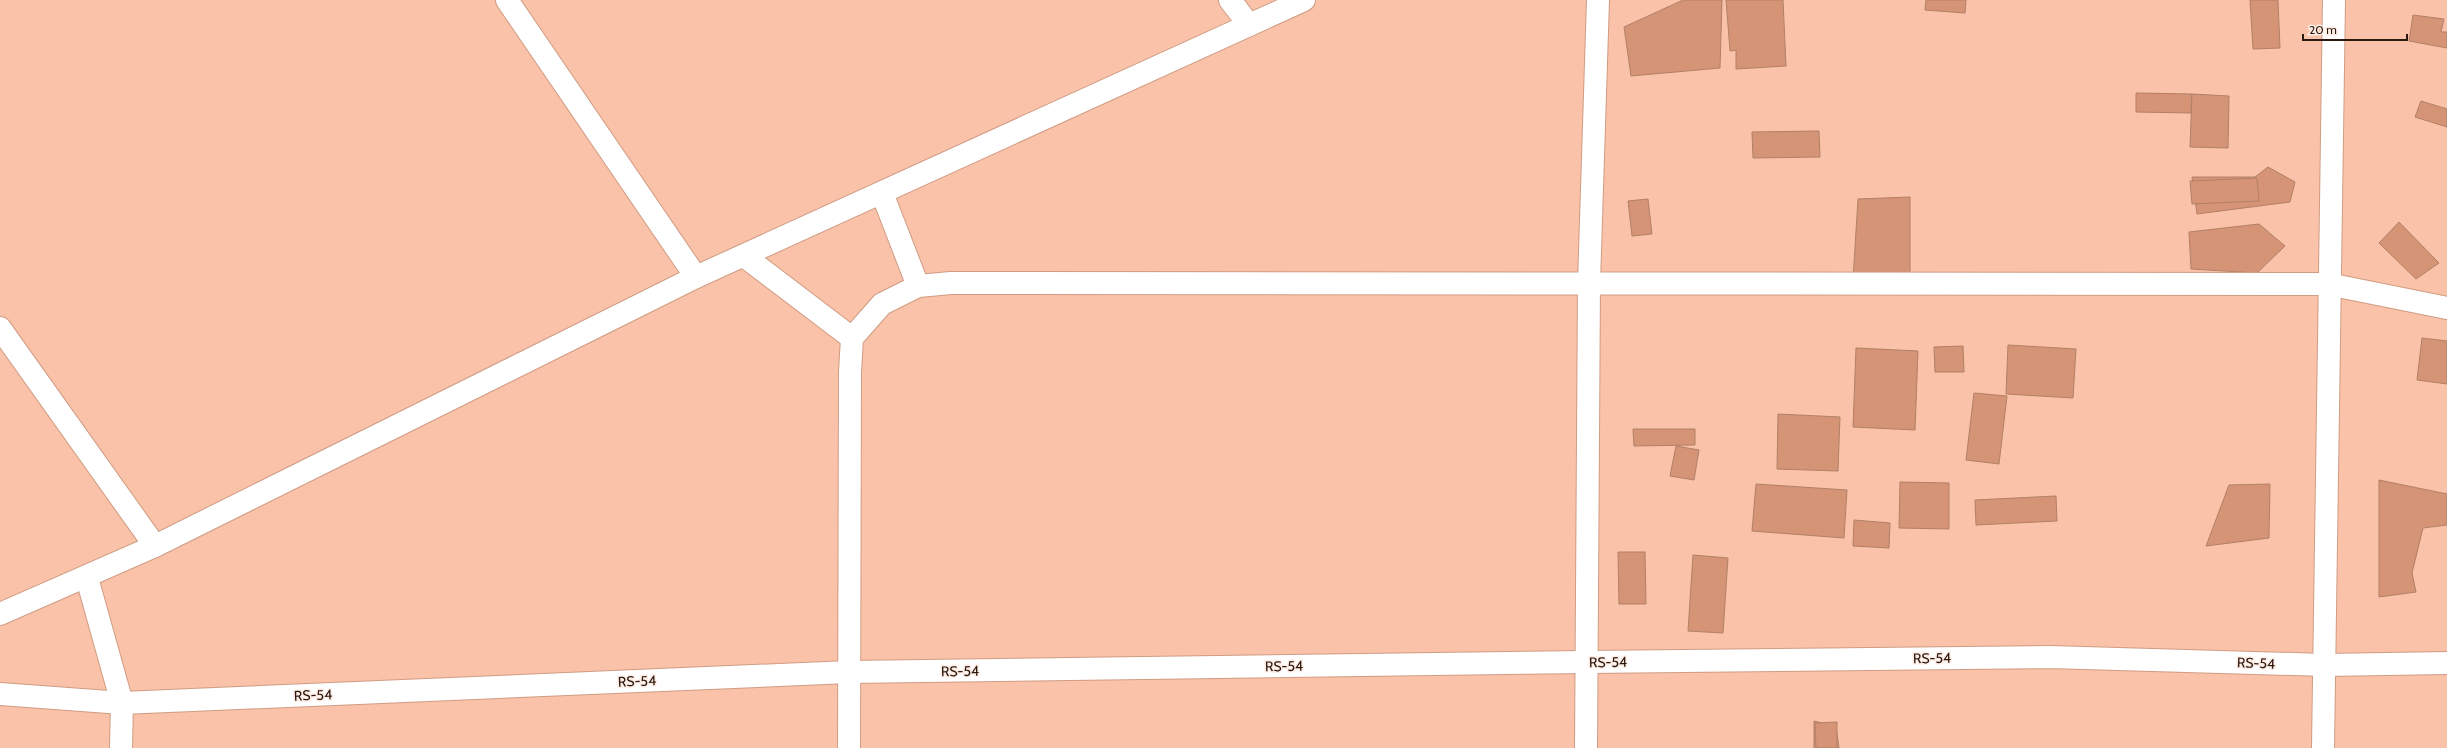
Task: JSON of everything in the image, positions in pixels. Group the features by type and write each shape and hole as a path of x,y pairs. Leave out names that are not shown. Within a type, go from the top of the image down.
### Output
{"street":[{"path":"507,0 696,277"},
{"path":"1230,0 1249,25"},
{"path":"0,614 86,578 155,546 696,277 1304,0"},
{"path":"1586,748 1589,283 1598,0"},
{"path":"2323,748 2328,284 2334,0"},
{"path":"882,193 918,286"},
{"path":"744,256 852,338"},
{"path":"849,748 850,372 852,338 882,304 918,286 950,283 2328,284 2447,308"},
{"path":"0,328 155,546"},
{"path":"86,578 122,703 121,748"},
{"name":"RS-54","path":"0,694 122,703 849,672 1587,662 2050,657 2325,665 2447,663"}],"building":[{"path":"1683,0 1722,0 1720,68 1631,76 1624,27"},
{"path":"1726,0 1783,0 1786,66 1736,69 1736,50 1730,51"},
{"path":"1926,0 1966,0 1965,13 1925,10"},
{"path":"2250,0 2278,0 2280,48 2253,49"},
{"path":"2413,15 2444,19 2441,32 2447,32 2447,48 2409,41"},
{"path":"2136,93 2192,94 2191,113 2136,112"},
{"path":"2192,94 2229,96 2228,148 2190,147"},
{"path":"2421,101 2447,109 2447,127 2415,117"},
{"path":"1819,131 1820,157 1753,158 1752,132"},
{"path":"2268,167 2295,182 2290,202 2197,214 2192,177 2255,177"},
{"path":"2257,178 2259,201 2192,204 2190,181"},
{"path":"1910,197 1910,283 1853,279 1858,199"},
{"path":"1648,199 1652,234 1632,236 1628,201"},
{"path":"2399,222 2439,263 2416,279 2379,243"},
{"path":"2259,224 2285,246 2257,273 2191,269 2189,232"},
{"path":"2422,338 2447,341 2447,384 2417,380"},
{"path":"2008,345 2076,349 2073,398 2006,394"},
{"path":"1963,346 1964,372 1935,372 1934,347"},
{"path":"1856,348 1918,351 1915,430 1853,427"},
{"path":"1974,393 2007,396 1999,464 1966,460"},
{"path":"1778,414 1840,417 1838,471 1777,469"},
{"path":"1633,429 1695,429 1695,445 1634,446"},
{"path":"1676,446 1699,450 1694,480 1670,476"},
{"path":"2379,480 2447,494 2447,525 2423,528 2412,573 2416,592 2379,597"},
{"path":"1900,482 1949,483 1949,529 1899,528"},
{"path":"1756,484 1847,490 1844,538 1752,531"},
{"path":"2270,484 2269,538 2206,546 2229,485"},
{"path":"2056,496 2057,521 1976,525 1975,500"},
{"path":"1854,520 1890,523 1889,548 1853,546"},
{"path":"1618,552 1645,552 1646,604 1619,604"},
{"path":"1693,555 1728,558 1723,633 1688,631"},
{"path":"1814,721 1836,727 1839,748 1814,748"},
{"path":"1837,722 1837,748 1816,748 1815,723"}]}
